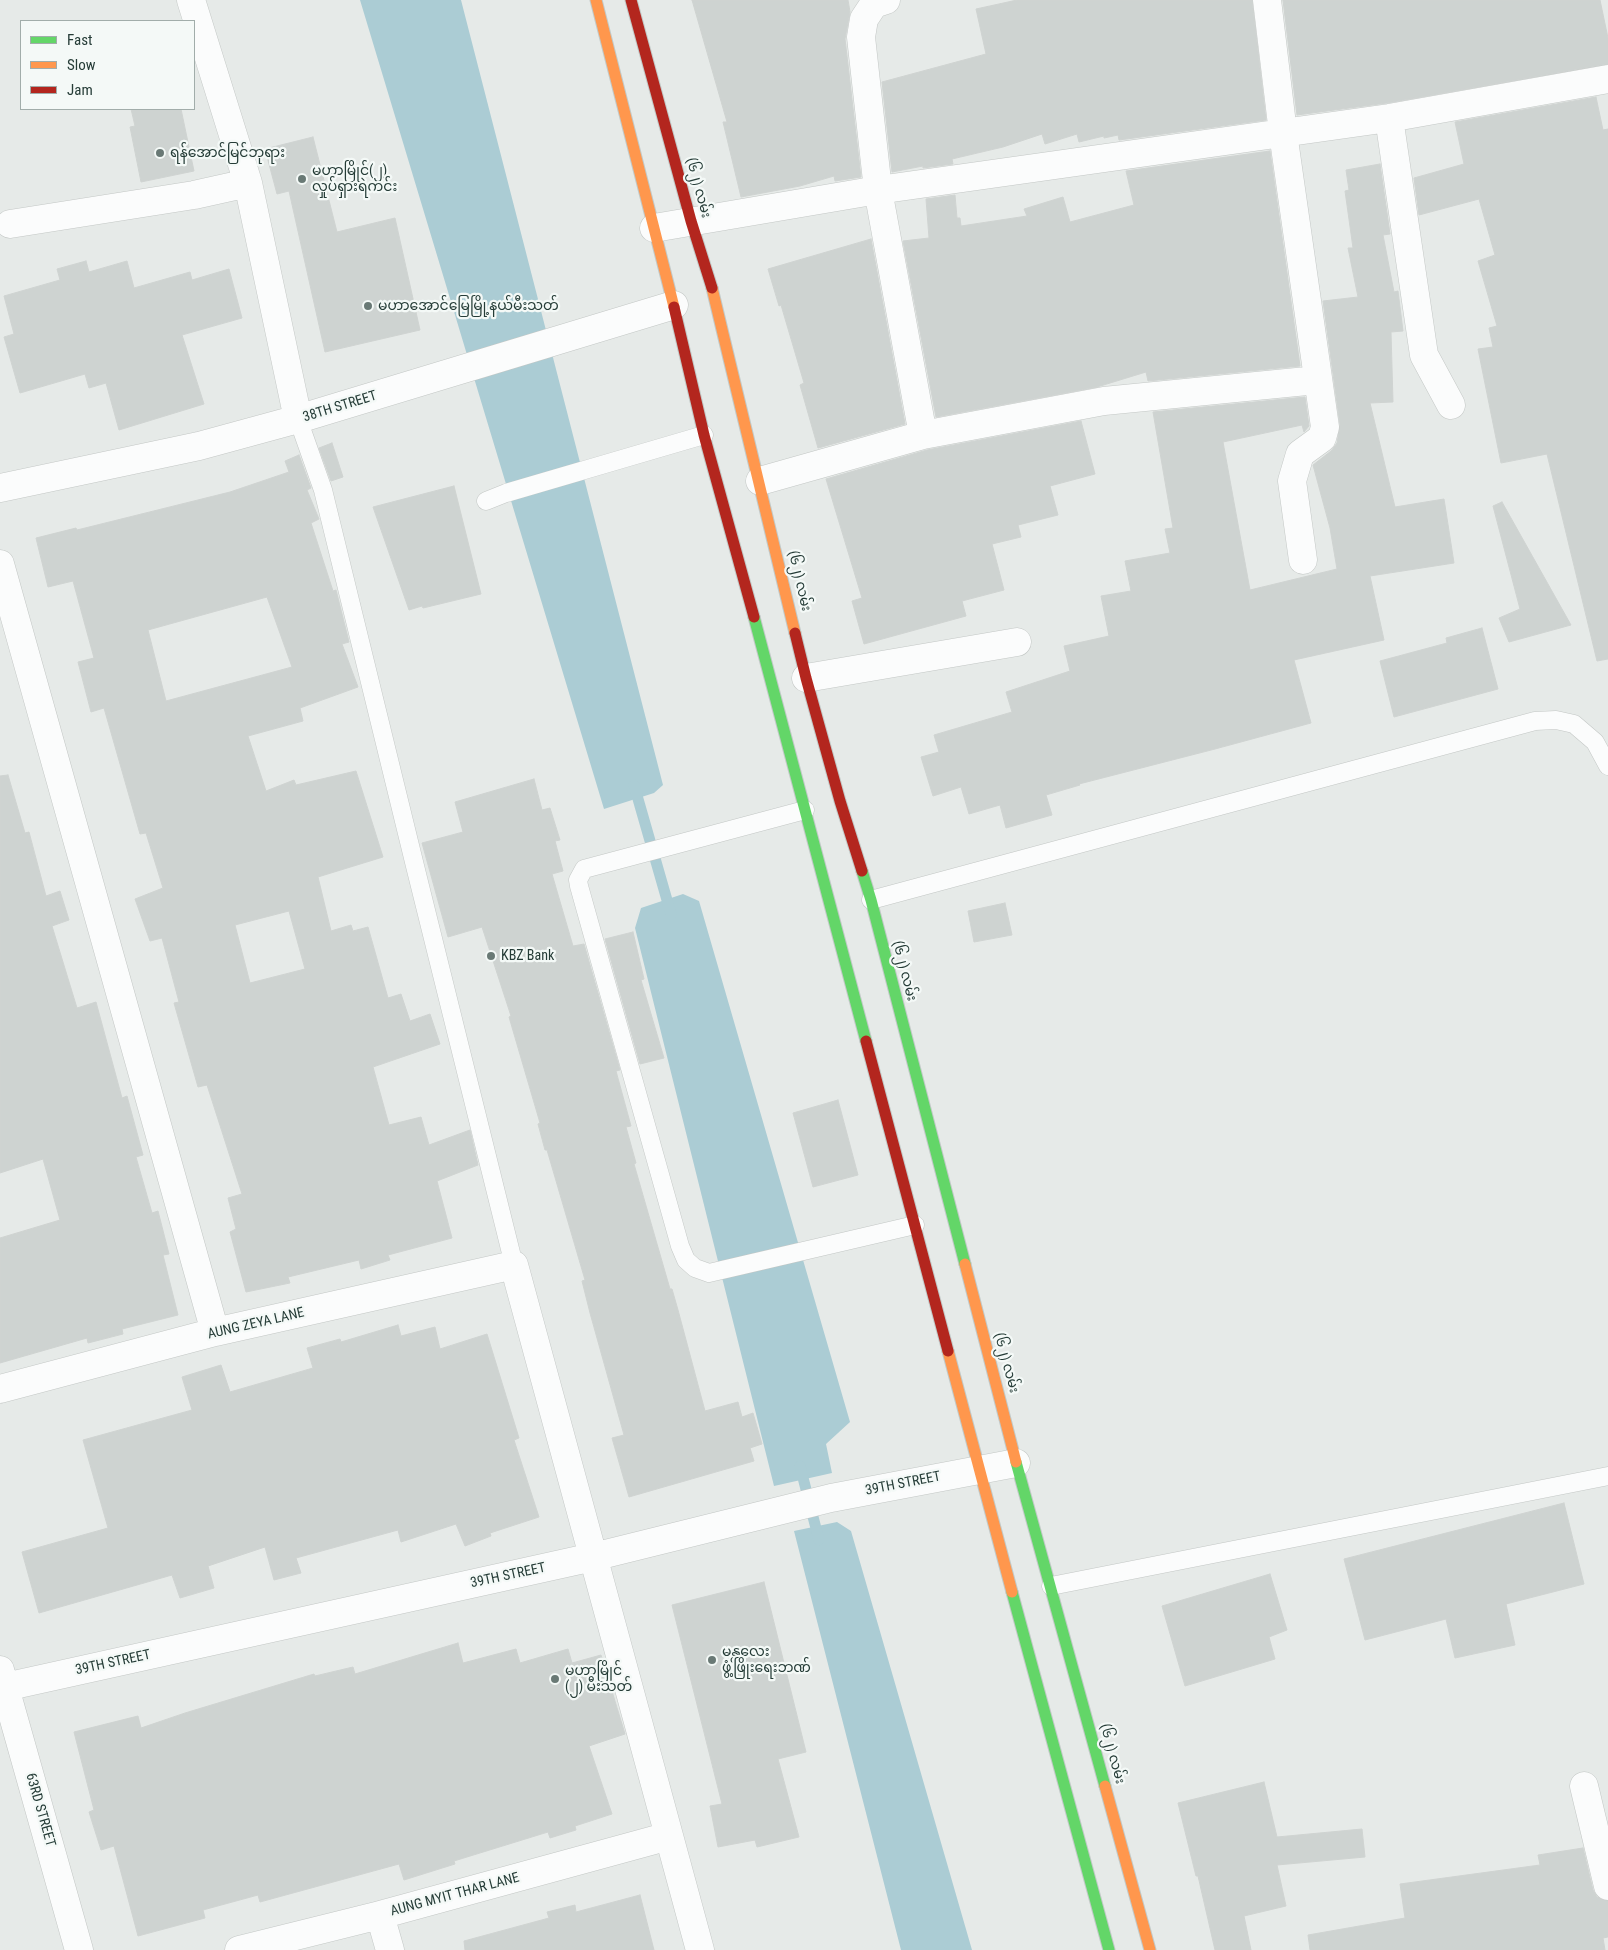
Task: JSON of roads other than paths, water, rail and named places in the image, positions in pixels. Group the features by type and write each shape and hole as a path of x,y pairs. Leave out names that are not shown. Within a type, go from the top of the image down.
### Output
{"main road":[{"path":"596,0 674,305 704,435 806,810 1109,1950"},
{"name":"(၆၂) လမ်း","path":"631,0 691,221 714,293 806,678 840,801 871,900 1016,1463 1150,1950"}],"street":[{"path":"191,0 248,183 298,419"},
{"path":"886,0 874,4 864,18 861,37 878,190 923,435"},
{"path":"1267,0 1324,433 1322,438 1300,454 1292,481 1303,560"},
{"path":"654,228 878,190 1389,118 1608,79"},
{"path":"1389,118 1424,355 1451,406"},
{"path":"10,224 194,195 248,183"},
{"name":"38TH STREET","path":"0,488 199,446 298,419 458,371 552,340 674,305"},
{"path":"760,481 923,435 1104,401 1317,380"},
{"path":"0,564 215,1332"},
{"path":"806,678 1016,642"},
{"path":"514,1265 700,1950"},
{"name":"AUNG ZEYA LANE","path":"0,1389 215,1332 514,1265"},
{"name":"39TH STREET","path":"2,1681 592,1557 831,1498 1016,1463"},
{"name":"63RD STREET","path":"2,1681 79,1950"},
{"path":"1584,1786 1608,1886"},
{"name":"AUNG MYIT THAR LANE","path":"239,1950 380,1916 669,1836"},
{"path":"380,1916 390,1950"}],"lane":[{"path":"298,419 324,490 412,856 514,1265"},
{"path":"486,501 506,493 605,466 704,435"},
{"path":"871,900 1535,721 1556,720 1574,724 1595,742 1608,766"},
{"path":"806,810 584,869 578,880 579,886 680,1246 686,1260 695,1268 709,1273 915,1225"},
{"path":"1051,1586 1608,1476"}],"water":[{"path":"360,0 461,0 663,785 654,793 604,809"},
{"path":"683,894 699,901 850,1422 826,1444 832,1473 774,1486 635,928 641,908"},
{"path":"837,1522 851,1531 972,1950 901,1950 794,1531"}],"waterway":[{"path":"634,785 671,914"},
{"path":"800,1466 819,1540"}],"place":[{"name":"ရန်အောင်မြင်ဘုရား","path":"160,153"},
{"name":"မဟာမြိုင်(၂) လှုပ်ရှားရဲကင်း","path":"302,179"},
{"name":"မဟာအောင်မြေမြို့နယ်မီးသတ်","path":"368,306"},
{"name":"KBZ Bank","path":"491,956"},
{"name":"မန္တလေး ဖွံ့ဖြိုးရေးဘဏ်","path":"712,1660"},
{"name":"မဟာမြိုင် (၂) မီးသတ်","path":"555,1679"}]}
